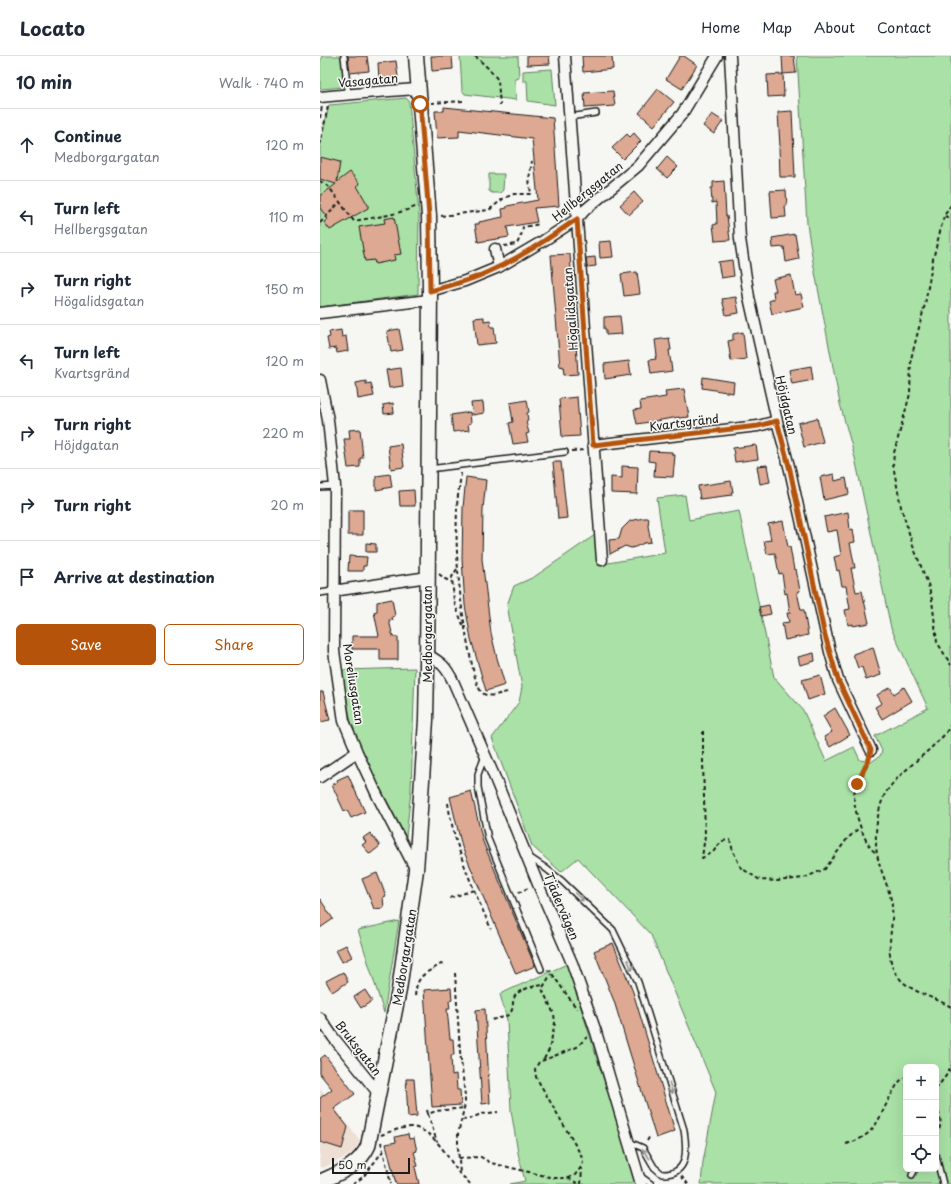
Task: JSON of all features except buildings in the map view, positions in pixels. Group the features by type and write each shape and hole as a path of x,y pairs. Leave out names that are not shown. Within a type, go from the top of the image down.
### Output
{"street":[{"name":"Medborgargatan","path":"320,1182 354,1165 365,1153 376,1135 379,1094 399,990 416,870 426,720 428,655 430,295 429,216 416,56"},
{"name":"Högalidsgatan","path":"565,56 591,447 602,560"},
{"name":"Hellbergsgatan","path":"320,313 430,295 499,267 543,242 577,219 585,210 638,166 682,114 717,56"},
{"name":"Höjdgatan","path":"730,56 740,239 749,297 777,421 790,470 824,632 838,680 871,750"},
{"name":"Vasagatan","path":"325,99 348,94 418,89"},
{"path":"495,249 499,267"},
{"name":"Moreliusgatan","path":"320,380 328,420 335,486 335,659 344,721 378,797 416,870"},
{"name":"Kvartsgränd","path":"591,447 758,426 777,421"},
{"path":"334,591 428,577"},
{"name":"Tjädervägen","path":"428,655 447,669 485,755 572,963 596,1032 640,1180"},
{"path":"320,777 357,752"},
{"name":"Bruksgatan","path":"320,1018 333,1037 379,1094"}],"lane":[{"path":"344,56 348,94"},
{"path":"569,117 596,113"},
{"path":"428,469 565,452"},
{"path":"320,487 335,486"},
{"path":"320,593 334,591"},
{"path":"485,755 478,774 478,787 488,839 541,969"},
{"path":"527,855 562,881 614,930 638,982 684,1130 686,1153 683,1163 676,1172 662,1174 654,1167 643,1148 628,1141"},
{"path":"939,1168 943,1184"},
{"path":"640,1180 651,1184"}],"path":[{"path":"475,56 498,80 500,106"},
{"path":"320,146 325,99"},
{"path":"427,103 462,101"},
{"path":"436,217 489,210 504,198 514,194 531,194 529,179 532,161"},
{"path":"320,181 329,187 354,221 395,214 420,205"},
{"path":"320,223 340,202"},
{"path":"951,205 944,216 933,259 925,304 912,359 910,394 894,454 893,465 901,507 913,546 928,584 932,600 937,642 951,665"},
{"path":"944,216 951,219"},
{"path":"495,249 499,247 515,246 522,233 523,227 540,224"},
{"path":"565,452 591,447"},
{"path":"461,466 457,508 457,568 461,610 472,667 480,692 489,696 508,692"},
{"path":"457,568 452,574 454,605 465,628"},
{"path":"446,580 452,582"},
{"path":"951,724 942,738 899,777 886,793 880,805 878,818 877,854 890,892 892,908 890,960 895,972 914,990 937,999 951,1007"},
{"path":"703,731 702,760 705,836 702,858 713,852 722,841 730,840 733,851 741,868 760,880 777,881 804,878 825,869 847,839 860,826"},
{"path":"871,750 869,759 854,790 855,804 860,826 870,847 877,854"},
{"path":"448,803 457,847 490,929"},
{"path":"511,896 538,884"},
{"path":"450,898 474,890"},
{"path":"415,996 416,986 420,977 443,963"},
{"path":"541,969 550,971 579,1012"},
{"path":"455,973 465,1096 462,1120 458,1134 460,1174"},
{"path":"492,1020 509,1015 512,1011 514,998 516,995 532,987 543,985 550,978 551,974"},
{"path":"543,985 542,989 554,1014 555,1023 549,1050 543,1060"},
{"path":"568,1178 580,1184 583,1162 581,1155 536,1077 535,1069 539,1062 577,1047 590,1034 596,1032"},
{"path":"939,1085 951,1065"},
{"path":"846,1144 858,1140 868,1134 877,1124 898,1083 903,1079"},
{"path":"428,1114 436,1111 464,1108"},
{"path":"427,1110 437,1142"},
{"path":"462,1120 481,1114 498,1112"},
{"path":"939,1112 941,1126 939,1130"},
{"path":"390,1184 383,1151 376,1135 411,1127 424,1132 437,1142 460,1174 470,1184"},
{"path":"646,1143 650,1136"},
{"path":"353,1184 363,1177 383,1151"},
{"path":"459,1158 481,1157 491,1163 554,1178 568,1178 575,1175 582,1166"},
{"path":"676,1172 688,1184"}],"shaded area":[{"path":"320,1088 360,1141 355,1150 348,1156 323,1168 320,1166"}],"green space":[{"path":"322,56 341,56 344,87 320,89 320,62"},
{"path":"460,56 518,56 519,78 515,79 516,100 465,94 462,90"},
{"path":"797,56 951,56 951,1184 701,1184 703,1162 716,1092 651,935 578,858 561,872 532,846 492,738 519,702 522,687 507,605 514,586 534,577 595,535 597,565 665,553 657,498 685,495 689,520 739,511 774,677 803,710 826,761 854,747 860,760 871,762 880,756 882,751 875,736 928,708 891,628 855,458 840,404 807,224"},
{"path":"552,69 555,105 528,101 527,81 523,81 523,71"},
{"path":"406,98 409,101 419,214 418,294 320,307 320,144 329,105"},
{"path":"489,174 504,174 503,190 500,193 492,193 489,191"},
{"path":"415,668 411,791 406,837 357,744 350,718 342,670"},
{"path":"399,921 384,1013 358,930"},
{"path":"567,964 623,1140 635,1184 510,1184 525,1181 518,1153 511,1110 507,1020 500,994"}],"route":[{"path":"420,104 429,216 430,291 487,273 543,242 577,219 593,445 758,426 777,421 790,470 824,632 838,680 871,750 863,774 857,784"}]}
